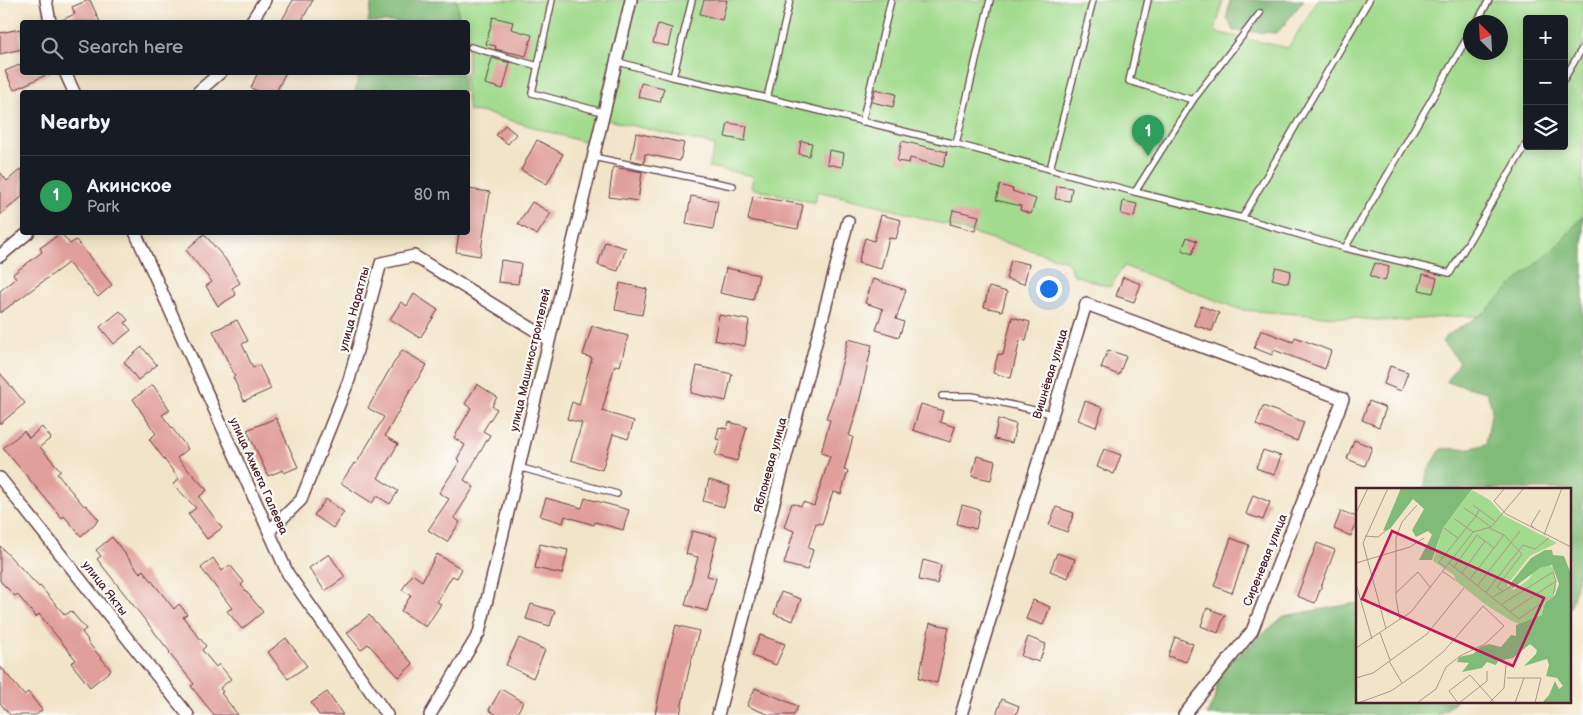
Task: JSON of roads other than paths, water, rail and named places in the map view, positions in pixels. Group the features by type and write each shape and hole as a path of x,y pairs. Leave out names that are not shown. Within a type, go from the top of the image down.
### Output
{"street":[{"path":"46,0 50,20"},
{"path":"252,20 265,0"},
{"name":"улица Машиностроителей","path":"430,715 478,633 630,0"},
{"path":"66,75 73,90"},
{"path":"200,90 218,75"},
{"name":"Яблоневая улица","path":"718,715 848,221"},
{"path":"0,256 25,235"},
{"name":"улица Ахмета Галеева","path":"136,235 288,574 387,715"},
{"name":"улица Наратлы","path":"269,531 301,500 349,380 381,263 414,256 549,339"},
{"name":"Вишнёвая улица","path":"961,715 1086,304 1343,399"},
{"name":"Сиреневая улица","path":"1184,715 1252,631 1343,399"},
{"name":"улица Якты","path":"0,478 188,715"}],"lane":[{"path":"552,0 532,93 602,112"},
{"path":"673,77 692,0"},
{"path":"767,98 790,0"},
{"path":"862,122 891,0"},
{"path":"956,144 990,0"},
{"path":"1050,169 1093,0"},
{"path":"1148,0 1129,81 1193,100"},
{"path":"1242,218 1369,0"},
{"path":"1480,15 1489,0"},
{"path":"1135,192 1193,100 1260,13"},
{"path":"1345,248 1463,45"},
{"path":"471,47 538,66"},
{"path":"1568,72 1583,48"},
{"path":"615,61 673,77 956,144 1135,192 1242,218 1345,248 1450,272 1523,150"},
{"path":"592,157 732,186"},
{"path":"942,396 972,396 1052,414"},
{"path":"518,467 618,494"}],"place":[{"name":"Акинское","path":"1148,156"}]}
